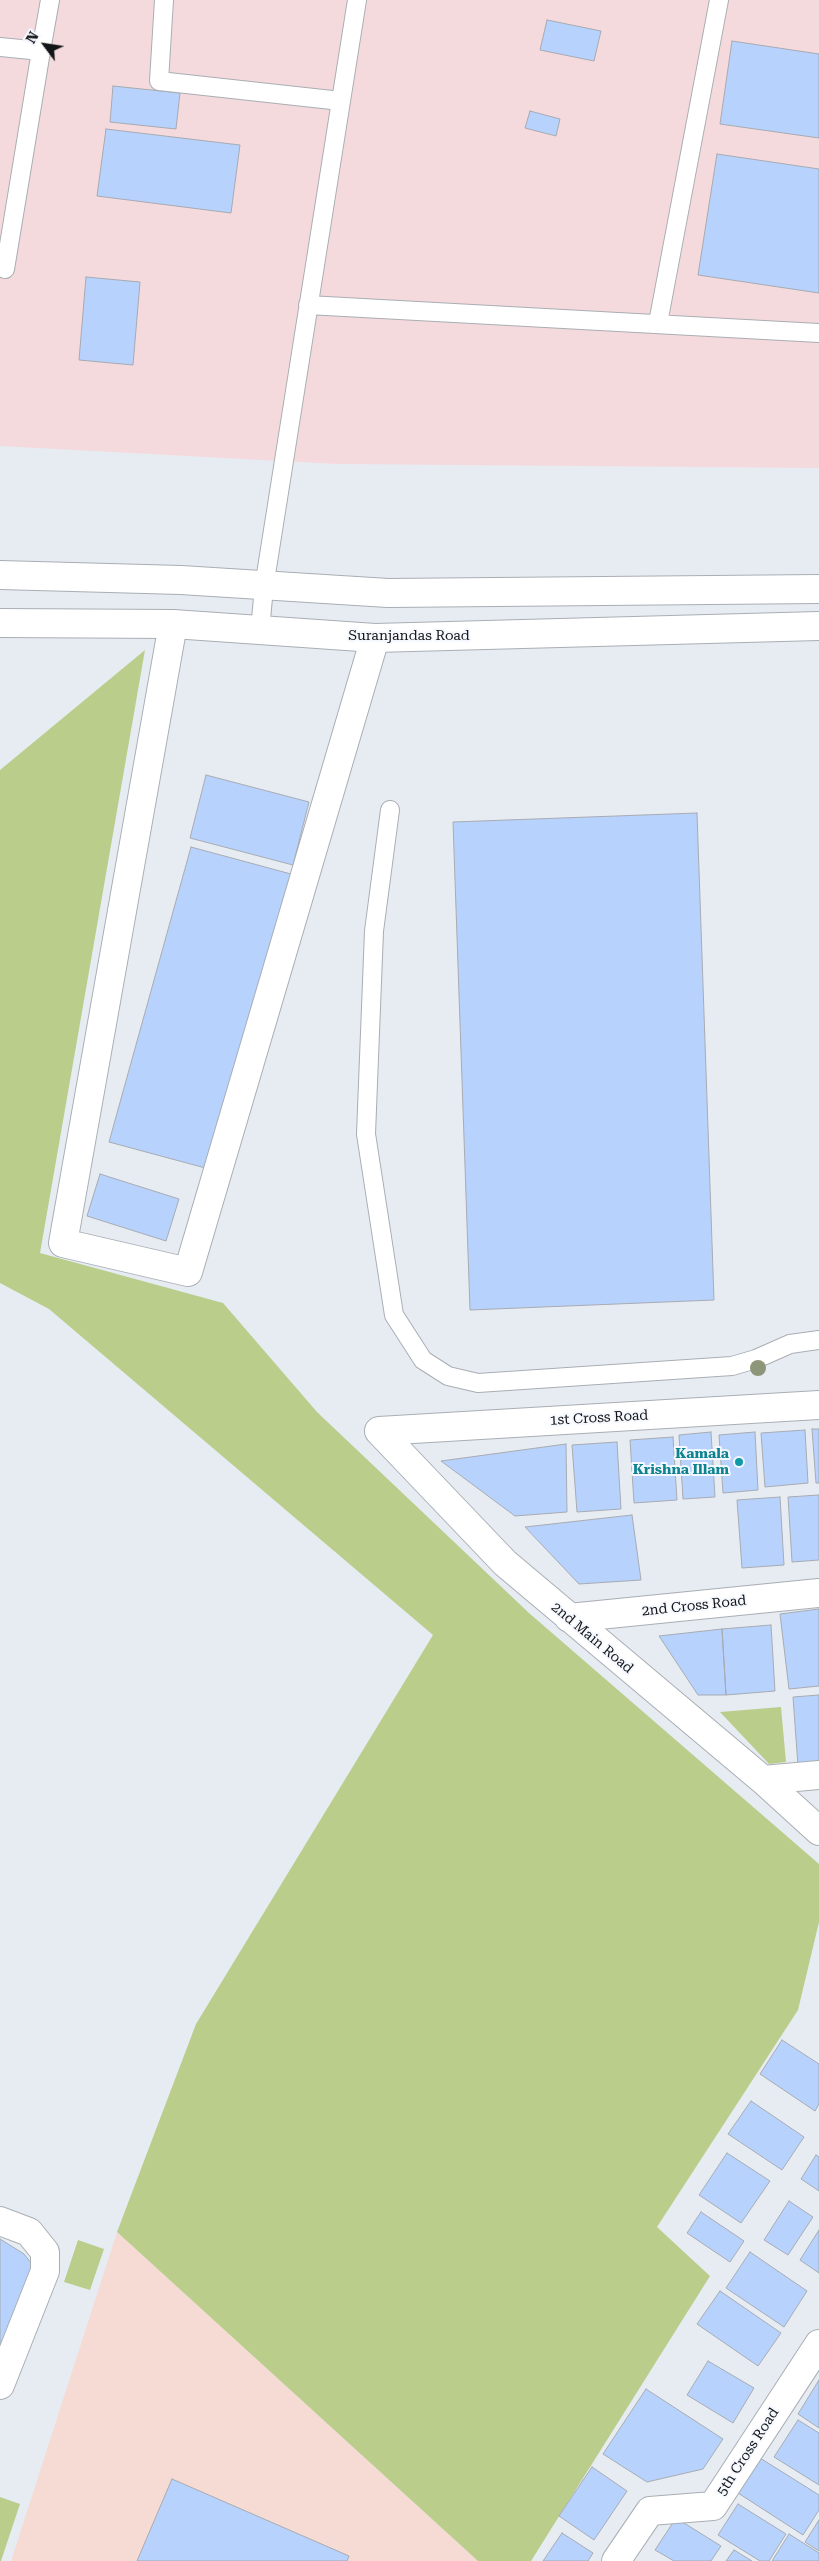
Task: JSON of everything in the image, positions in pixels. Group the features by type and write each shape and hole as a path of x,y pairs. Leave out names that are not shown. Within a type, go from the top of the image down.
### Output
{"street":[{"path":"0,575 181,580 264,587 388,592 819,588"},
{"name":"Suranjandas Road","path":"0,623 173,624 375,638 819,626"},
{"path":"173,624 63,1243 188,1272 375,638"},
{"name":"1st Cross Road","path":"379,1431 819,1405"},
{"name":"2nd Main Road","path":"379,1431 505,1563 763,1780 819,1831"},
{"name":"2nd Cross Road","path":"569,1618 819,1593"},
{"path":"763,1780 819,1775"},
{"path":"0,2221 29,2232 46,2252 45,2271 0,2385"},
{"name":"5th Cross Road","path":"616,2561 650,2511 713,2506 819,2344"}],"lane":[{"path":"5,268 50,0"},
{"path":"164,0 159,81 341,101"},
{"path":"260,630 264,587 357,0"},
{"path":"658,323 719,0"},
{"path":"0,46 41,50"},
{"path":"308,305 819,333"},
{"path":"390,810 374,932 366,1134 394,1315 423,1360 448,1376 478,1383 732,1366 756,1359 790,1344 819,1340"}],"shaded area":[{"path":"0,0 819,0 819,468 336,464 0,446"},
{"path":"117,2232 478,2561 11,2561"}],"green space":[{"path":"145,650 40,1253 223,1303 317,1412 529,1613 819,1864 819,1922 798,2010 657,2227 710,2276 531,2561 478,2561 117,2232 196,2024 433,1635 49,1309 0,1283 0,770"},
{"path":"781,1707 786,1762 769,1764 720,1712"},
{"path":"78,2240 104,2249 90,2290 64,2282"},
{"path":"0,2497 20,2504 1,2561 0,2561"}],"building":[{"path":"547,20 601,31 594,61 540,50"},
{"path":"732,41 819,54 819,138 720,124"},
{"path":"113,86 180,93 176,129 110,122"},
{"path":"530,111 560,119 556,136 525,128"},
{"path":"106,129 240,145 231,213 97,196"},
{"path":"717,154 819,169 819,293 698,275"},
{"path":"86,277 140,282 133,365 79,360"},
{"path":"206,775 309,802 293,865 190,838"},
{"path":"697,813 714,1300 470,1310 453,822"},
{"path":"191,847 291,874 209,1169 109,1142"},
{"path":"100,1174 179,1199 166,1241 87,1216"},
{"path":"812,1429 819,1429 819,1483 816,1483"},
{"path":"805,1430 808,1483 765,1487 761,1433"},
{"path":"711,1432 715,1497 683,1499 679,1435"},
{"name":"Kamala Krishna Illam","path":"755,1432 758,1490 723,1493 719,1435"},
{"path":"673,1437 677,1500 634,1503 630,1440"},
{"path":"617,1442 621,1509 577,1512 572,1445"},
{"path":"566,1444 567,1512 515,1516 441,1461"},
{"path":"819,1495 819,1560 792,1562 788,1497"},
{"path":"780,1497 784,1565 742,1568 737,1500"},
{"path":"632,1515 641,1580 579,1584 525,1527"},
{"path":"819,1609 819,1686 789,1689 780,1614"},
{"path":"771,1625 775,1691 726,1695 722,1629"},
{"path":"722,1629 726,1695 698,1695 659,1636"},
{"path":"819,1695 819,1764 798,1766 793,1697"},
{"path":"782,2040 819,2064 819,2104 815,2111 760,2074"},
{"path":"751,2101 804,2137 782,2170 728,2134"},
{"path":"727,2153 770,2181 741,2223 699,2195"},
{"path":"816,2155 819,2157 819,2191 801,2179"},
{"path":"789,2201 813,2217 788,2255 764,2240"},
{"path":"701,2212 744,2241 730,2262 687,2233"},
{"path":"819,2230 819,2273 800,2260"},
{"path":"0,2239 24,2254 35,2268 0,2372"},
{"path":"750,2252 807,2291 784,2327 726,2288"},
{"path":"720,2291 781,2333 758,2366 697,2324"},
{"path":"708,2361 754,2388 733,2423 687,2395"},
{"path":"819,2380 819,2428 798,2414"},
{"path":"646,2389 723,2439 703,2469 647,2482 603,2454"},
{"path":"798,2420 819,2433 819,2485 774,2457"},
{"path":"760,2458 819,2495 819,2510 803,2535 738,2493"},
{"path":"592,2467 627,2491 594,2540 559,2516"},
{"path":"172,2479 349,2556 347,2561 137,2561"},
{"path":"738,2504 786,2534 769,2561 760,2561 718,2535"},
{"path":"676,2518 721,2546 711,2561 674,2561 655,2550"},
{"path":"819,2520 819,2551 805,2542"},
{"path":"562,2533 593,2553 588,2561 543,2561"},
{"path":"789,2534 819,2553 819,2561 772,2561"},
{"path":"734,2550 752,2561 726,2561"}],"place":[{"name":"Kamala Krishna Illam","path":"739,1462"}]}
